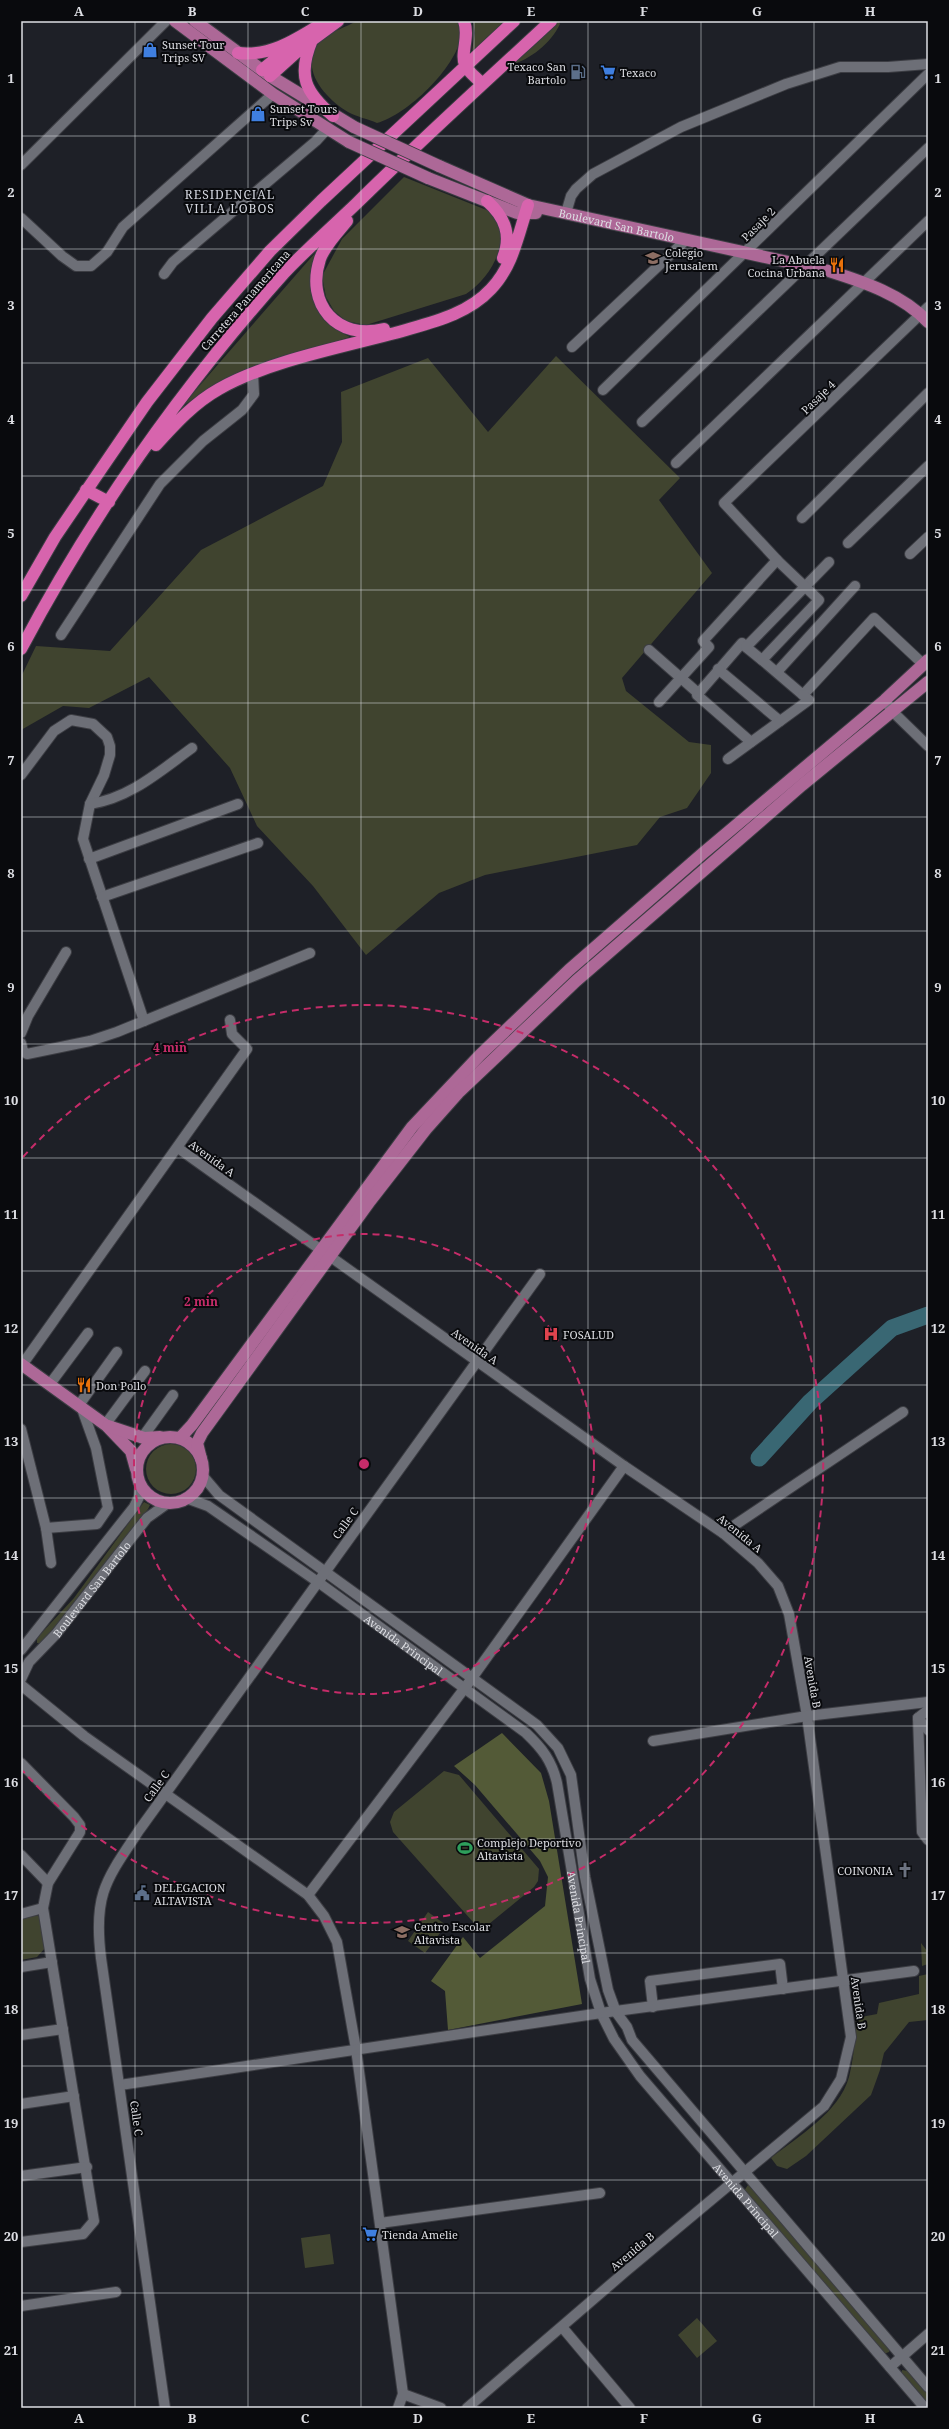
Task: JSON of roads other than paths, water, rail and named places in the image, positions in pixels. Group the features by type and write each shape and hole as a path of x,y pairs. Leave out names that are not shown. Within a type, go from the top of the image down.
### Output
{"highway":[{"path":"261,77 326,21"},
{"path":"238,52 252,54 272,50 309,37 338,21"},
{"path":"464,21 467,36 463,59 466,67 482,84"},
{"name":"Carretera Panamericana","path":"21,596 55,537 86,490 179,360 270,251 514,21"},
{"name":"Carretera Panamericana","path":"21,649 53,590 109,502 175,406 225,342 287,270 482,84 551,21"},
{"path":"309,37 305,63 307,87 315,100 333,116"},
{"path":"373,187 321,257 317,270 315,288 321,307 334,321 343,327 367,332 381,330 410,322 458,305 474,296 492,280 501,264 523,209"},
{"path":"487,201 499,212 506,230 508,246"},
{"path":"117,490 189,410 218,389 253,374 423,325 467,308 490,290 505,272 513,255 523,209"},
{"path":"86,490 109,502"}],"main road":[{"path":"175,21 261,77"},
{"path":"194,21 238,52 261,77"},
{"name":"Boulevard San Bartolo","path":"261,77 273,94 349,142 428,178 487,201 523,209 566,213 807,265 864,282 926,314"},
{"name":"Boulevard San Bartolo","path":"261,77 354,127 439,166 523,209"},
{"path":"22,1364 103,1423 131,1451 140,1485 151,1497 168,1503 186,1498 199,1485 202,1475 201,1459 197,1443 202,1433 412,1127 480,1055 587,955 885,700 925,662"},
{"path":"180,1438 192,1425 325,1254 426,1129 491,1060 576,981 712,862 928,682"},
{"path":"103,1423 142,1438 180,1438 193,1446 201,1459"},
{"path":"137,1471 143,1450 152,1442 164,1437"}],"street":[{"path":"21,165 166,21"},
{"path":"566,213 571,196 576,189 593,174 681,127 786,84 840,67 888,67 928,64"},
{"name":"Pasaje 2","path":"603,390 747,252 928,74"},
{"path":"21,218 62,256 76,266 91,266 108,252 123,227 273,94"},
{"path":"164,274 173,262 316,141 327,129"},
{"path":"642,422 928,148"},
{"path":"676,463 928,221"},
{"path":"572,346 687,239"},
{"name":"Pasaje 4","path":"777,560 724,503 926,314"},
{"path":"61,635 160,484 202,441 242,410 254,394 253,374"},
{"path":"802,518 928,393"},
{"path":"848,543 928,466"},
{"path":"910,554 928,537"},
{"path":"659,702 709,647 703,642 777,560 819,600 762,660"},
{"path":"746,647 829,562"},
{"path":"777,672 855,586"},
{"path":"803,695 874,618 925,662"},
{"path":"698,694 742,643 809,700 728,759"},
{"path":"649,650 681,678 698,694 697,695 751,742"},
{"path":"718,669 780,722"},
{"path":"885,700 892,711 928,746"},
{"path":"21,775 54,731 64,723 79,720 93,724 107,737 110,755 104,775 90,804 84,839 89,859 144,1021"},
{"path":"90,804 110,801 143,784 192,748"},
{"path":"89,859 238,804"},
{"path":"102,897 258,843"},
{"path":"21,1033 28,1016 66,952"},
{"path":"21,1043 23,1051 27,1054 90,1041 144,1021 310,953"},
{"path":"22,1364 178,1148 247,1049 232,1034 230,1020"},
{"name":"Avenida A","path":"178,1148 624,1466 724,1533 758,1563"},
{"name":"Calle C","path":"165,2408 97,1929 100,1897 112,1871 166,1793 540,1274"},
{"path":"50,1384 88,1333"},
{"path":"46,1528 97,1524 108,1508 96,1448 80,1406 117,1352"},
{"path":"96,1448 103,1423 145,1371"},
{"path":"142,1438 173,1395"},
{"path":"724,1533 903,1412"},
{"path":"21,1429 46,1528 51,1564"},
{"path":"308,1895 471,1678 624,1466"},
{"name":"Avenida Principal","path":"202,1475 219,1495 537,1725 558,1748 571,1775 585,1877 608,1990 616,2012 642,2054 745,2172 928,2387"},
{"name":"Boulevard San Bartolo","path":"21,1650 29,1642 134,1507 139,1497 140,1485"},
{"name":"Avenida Principal","path":"186,1498 208,1506 318,1582 526,1733 540,1746 554,1769 590,1979 601,2013 614,2039 640,2076 925,2408"},
{"name":"Boulevard San Bartolo","path":"21,1679 29,1662 39,1653 150,1515 168,1503"},
{"name":"Avenida B","path":"467,2408 731,2183 824,2106 841,2079 851,2037 807,1716 789,1614 778,1586 758,1563"},
{"path":"29,1642 39,1653"},
{"path":"21,1685 84,1736 308,1895 324,1916 337,1942 356,2048 403,2394 398,2408"},
{"path":"653,1741 807,1716 928,1702"},
{"path":"918,1718 928,1710"},
{"path":"918,1718 928,1730"},
{"path":"918,1718 922,1832 928,1840"},
{"path":"21,1764 80,1825 80,1832 75,1842 48,1883 43,1908 87,2167 94,2220 90,2228 83,2234 21,2242"},
{"path":"920,1774 928,1784"},
{"path":"21,1855 48,1883"},
{"path":"21,1914 43,1908"},
{"path":"21,1967 52,1962"},
{"path":"653,2008 650,1981 780,1964 783,1989"},
{"path":"120,2085 356,2048 914,1971"},
{"path":"21,2035 63,2029"},
{"path":"21,2104 74,2096"},
{"path":"21,2176 87,2167"},
{"path":"380,2223 600,2193"},
{"path":"21,2306 116,2292"},
{"path":"562,2327 630,2408"},
{"path":"890,2367 928,2334"},
{"path":"403,2394 441,2408"}],"waterway":[{"path":"759,1458 810,1402 892,1328 928,1315"}],"place":[{"name":"Sunset Tour Trips SV","path":"150,50"},
{"name":"Texaco San Bartolo","path":"578,72"},
{"name":"Texaco","path":"608,72"},
{"name":"Sunset Tours Trips Sv","path":"258,114"},
{"name":"Colegio Jerusalem","path":"653,258"},
{"name":"La Abuela Cocina Urbana","path":"837,265"},
{"name":"FOSALUD","path":"551,1334"},
{"name":"Don Pollo","path":"84,1385"},
{"name":"Complejo Deportivo Altavista","path":"465,1848"},
{"name":"COINONIA","path":"905,1870"},
{"name":"DELEGACION ALTAVISTA","path":"142,1893"},
{"name":"Centro Escolar Altavista","path":"402,1932"},
{"name":"Tienda Amelie","path":"370,2234"}],"district":[{"name":"RESIDENCIAL VILLA LOBOS","path":"230,201"}]}
